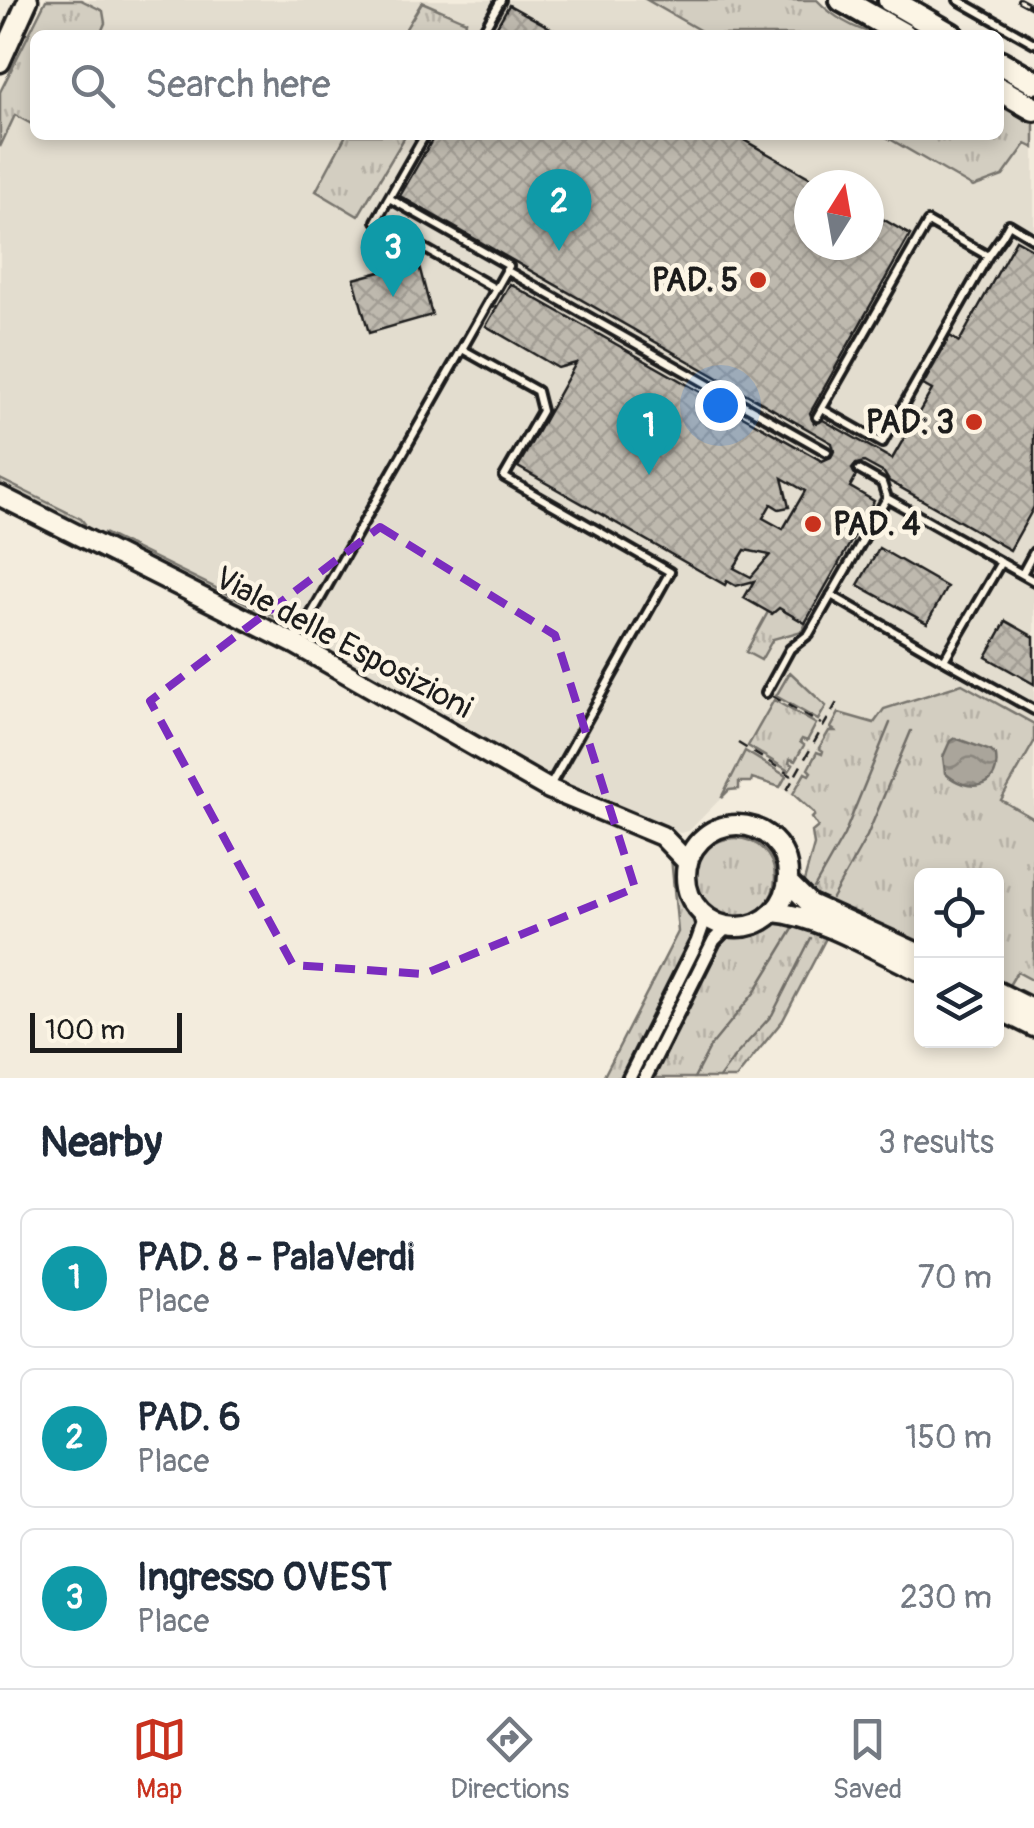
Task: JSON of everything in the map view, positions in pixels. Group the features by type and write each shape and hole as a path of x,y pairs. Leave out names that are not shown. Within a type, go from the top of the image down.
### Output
{"highway":[{"path":"842,0 895,30"},
{"path":"890,0 942,30"},
{"path":"1004,65 1034,82"},
{"path":"1004,92 1034,109"}],"street":[{"path":"1,55 28,0"},
{"name":"Viale delle Esposizioni","path":"0,496 295,644 548,788 662,836 706,836 732,826 760,831 780,850 788,882 810,904 914,951"},
{"name":"Viale delle Esposizioni","path":"662,836 688,863"},
{"path":"706,836 692,852 686,878 690,896 712,920 728,926 748,926 773,912 788,882"},
{"path":"629,1078 697,942 702,924 699,910"},
{"path":"773,912 814,922 914,968"},
{"path":"645,1078 714,940 728,926"},
{"path":"1004,994 1029,1005"},
{"path":"1004,1012 1034,1027"}],"lane":[{"path":"484,30 501,0"},
{"path":"958,0 1034,44"},
{"path":"421,140 376,221 496,289"},
{"path":"295,644 508,266 389,198"},
{"path":"817,417 928,222 988,256"},
{"path":"878,451 1010,224 1034,238"},
{"path":"506,270 827,452"},
{"path":"462,348 537,391 542,411 504,478 670,572 548,788"},
{"path":"822,409 882,443"},
{"path":"804,439 810,430"},
{"path":"870,465 862,472 882,484 887,498 1034,581"},
{"path":"766,692 790,649 809,634 887,498"},
{"path":"1022,574 1034,552"},
{"path":"944,660 1001,562"},
{"path":"831,596 1034,710"}],"path":[{"path":"766,692 824,726"},
{"path":"787,790 839,699"},
{"path":"738,743 794,777"}],"highlighted area":[{"path":"380,527 555,635 635,888 424,974 293,965 150,701"}],"shaded area":[{"path":"46,0 647,0 699,30 31,30"},
{"path":"30,32 30,140 892,140 973,187 1003,176 1026,143 1034,148 1034,994 1025,995 1004,984 1004,868 914,868 914,942 812,895 803,885 814,845 812,832 818,827 812,818 815,815 774,783 752,778 751,782 739,782 739,789 726,793 689,831 680,833 564,788 0,488 0,92"}],"green space":[{"path":"46,0 81,0 103,11 102,30 31,30"},
{"path":"647,0 817,0 845,22 864,30 699,30"},
{"path":"422,2 466,21 463,30 405,30"},
{"path":"30,32 30,123 15,115 0,147 0,92"},
{"path":"1004,105 1034,122 1034,148 1026,144 1003,176 973,187 892,140 1004,140"},
{"path":"343,140 403,140 358,216 316,191"},
{"path":"0,479 81,519 83,528 0,488"},
{"path":"104,533 295,629 292,634 101,538"},
{"path":"779,608 806,623 802,631 773,639 761,660 746,652 768,612"},
{"path":"790,672 826,706 818,720 776,696"},
{"path":"962,684 1034,724 1034,742 1001,800 1034,819 1034,981 1017,972 1008,987 1004,985 1004,868 914,868 914,942 810,893 803,885 814,845 812,832 818,827 813,812 793,794 805,773 811,772 808,769 817,752 822,754 819,748 829,731 835,731 831,728 839,713 874,723 884,709"},
{"path":"774,700 816,724 807,741 800,742 804,745 795,761 790,759 793,765 789,771 748,746"},
{"path":"745,751 786,776 780,787 752,778 751,782 739,782 739,789 729,790 721,798"},
{"path":"727,838 743,838 764,849 775,878 764,907 743,918 727,918 713,912 701,900 695,886 695,870 701,856 713,844"},
{"path":"671,857 682,863 696,928 621,1078 603,1078 678,932"},
{"path":"778,921 797,923 827,936 783,1020 736,1078 652,1078 721,940"}],"water":[{"path":"955,738 996,756 996,768 988,782 972,786 945,773 943,757"}],"building":[{"path":"509,5 554,30 495,30"},
{"path":"432,140 744,140 797,170 794,260 884,260 884,220 910,235 810,413 814,423 823,420 892,459 932,390 923,385 950,336 959,342 1016,240 1034,250 1034,507 1010,550 889,481 884,473 864,462 856,464 852,469 856,476 850,487 874,501 805,623 779,608 772,614 744,598 754,581 736,586 727,581 725,585 518,467 576,363 558,368 486,326 510,284 822,461 834,451 832,443 400,196","holes":["782,478 805,491 783,529 763,518 771,504 779,509 789,507","745,550 770,555 751,577 734,568"]},
{"path":"418,262 432,315 369,333 354,279"},
{"path":"879,548 947,587 927,623 858,585"},
{"path":"1006,621 1034,637 1034,684 986,657"}],"waterway":[{"path":"814,888 844,835 890,723"},
{"path":"832,898 867,836 911,731"},
{"path":"694,1078 710,1047 754,993 793,929"},
{"path":"719,1078 772,1015 811,938"}],"railway":[{"path":"1019,0 1034,8"}],"place":[{"name":"PAD. 6","path":"559,251"},
{"name":"PAD. 5","path":"758,280"},
{"name":"Ingresso OVEST","path":"393,297"},
{"name":"PAD: 3","path":"974,422"},
{"name":"PAD. 8 - PalaVerdi","path":"649,475"},
{"name":"PAD. 4","path":"813,524"}]}
